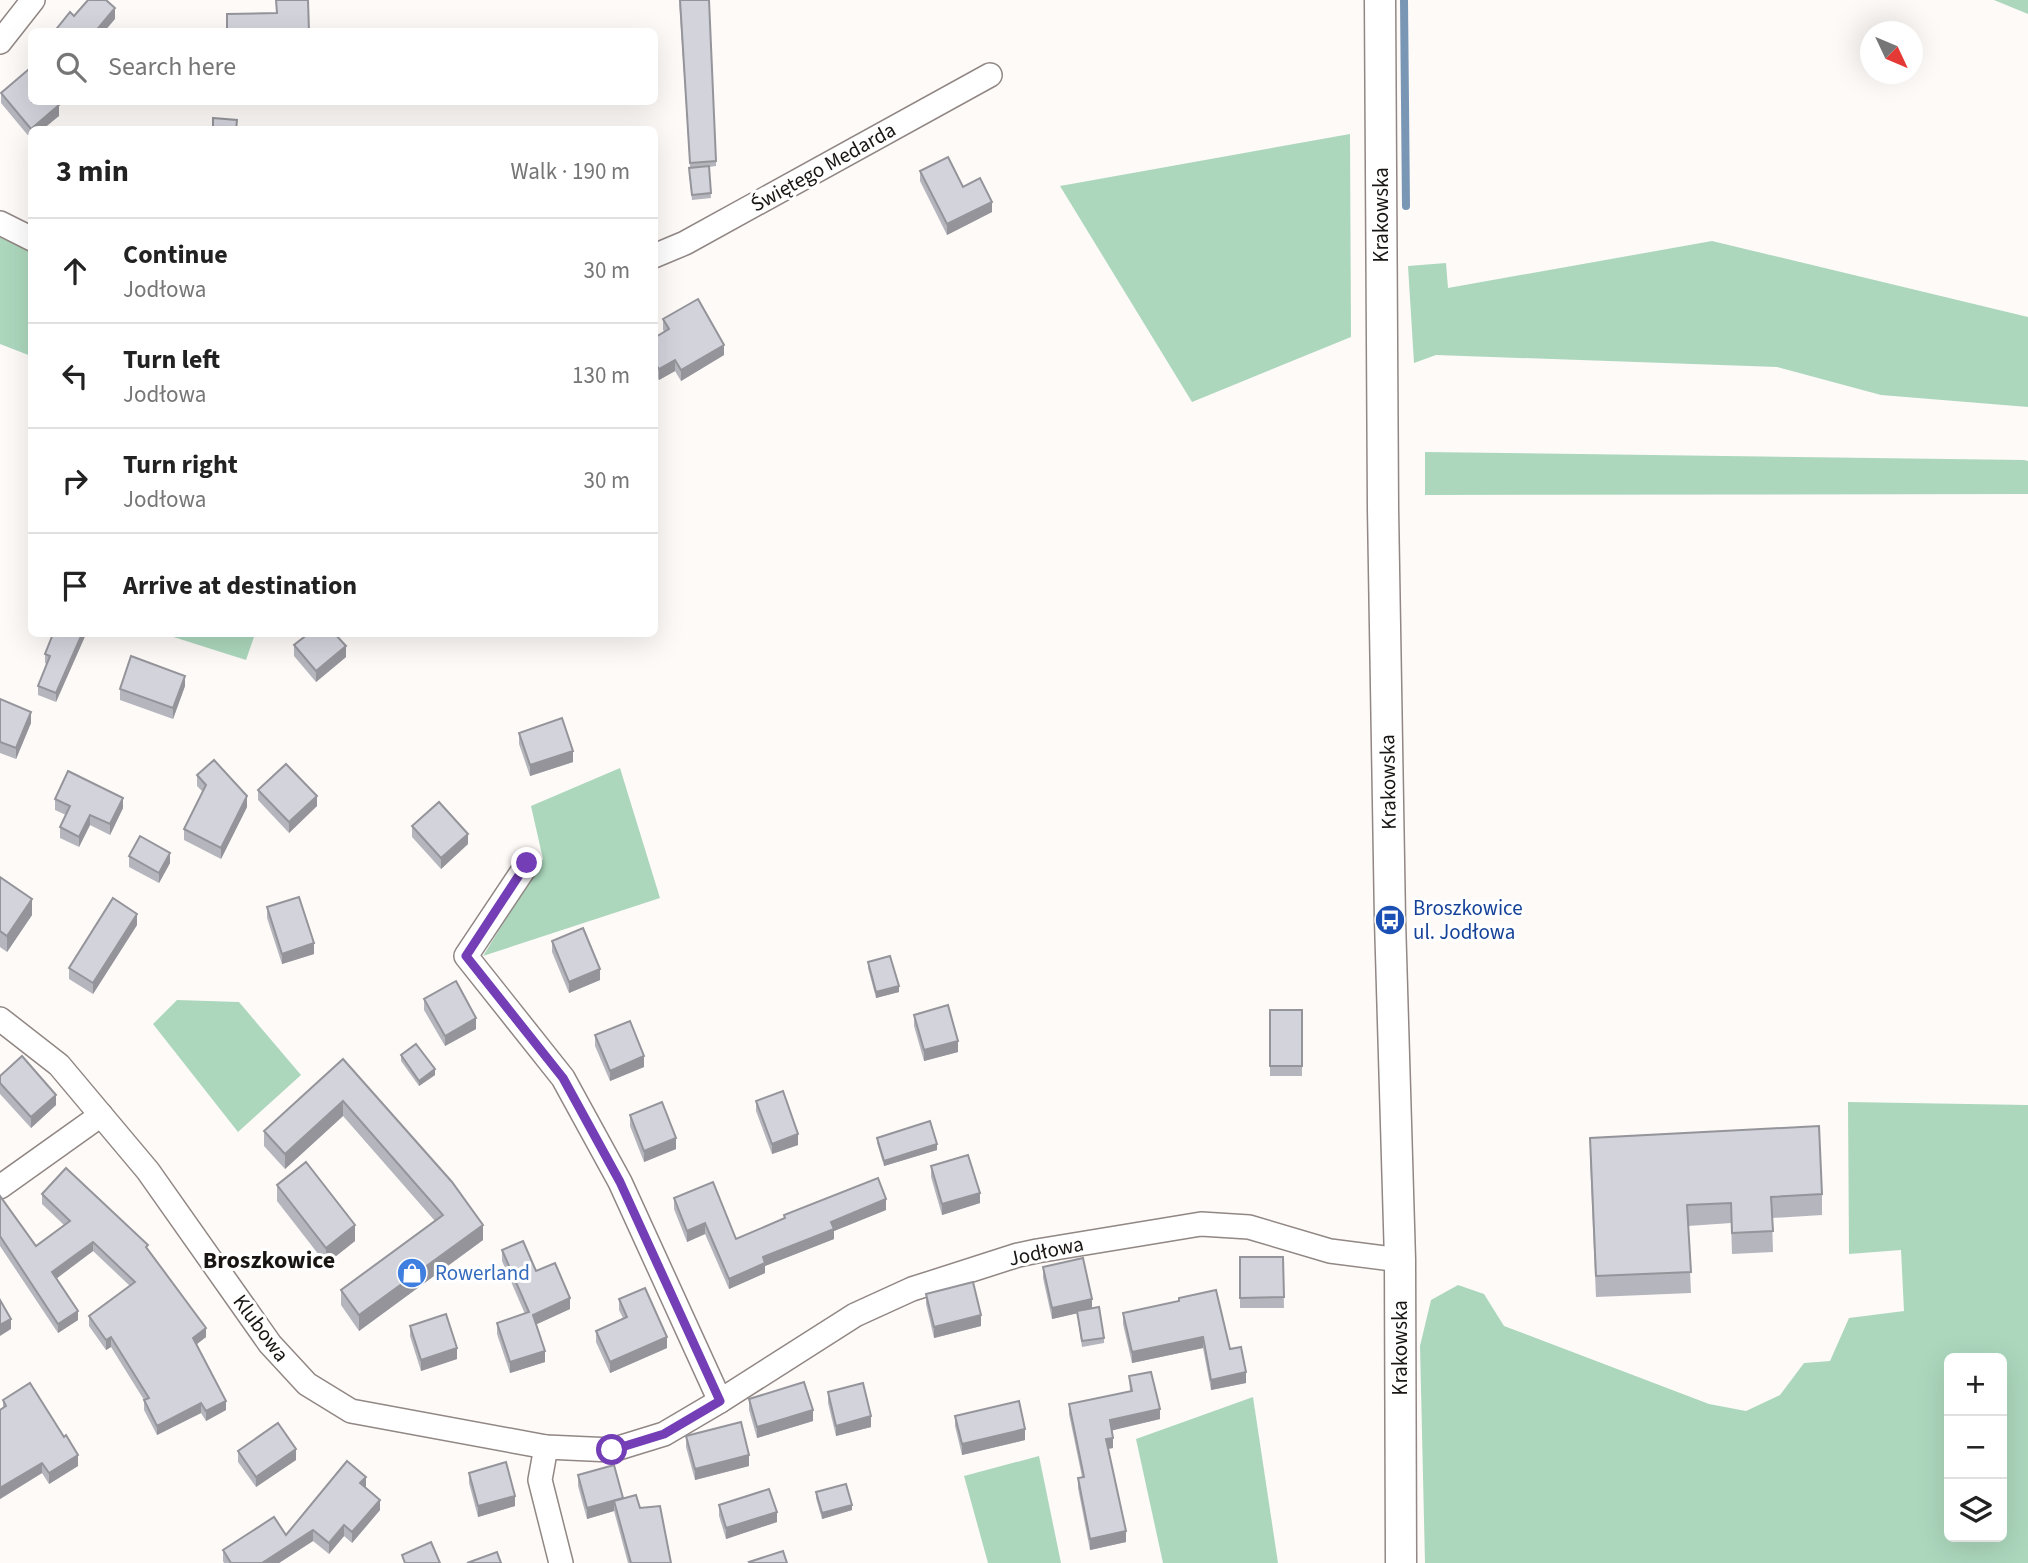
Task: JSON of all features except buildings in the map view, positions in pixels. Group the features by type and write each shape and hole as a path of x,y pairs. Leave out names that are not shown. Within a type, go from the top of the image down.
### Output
{"street":[{"path":"0,42 33,0"},
{"name":"Krakowska","path":"1380,0 1383,509 1400,1260 1401,1563"},
{"name":"Świętego Medarda","path":"658,254 685,243 990,75"},
{"path":"0,223 28,237"},
{"path":"527,863 466,956 563,1078 620,1182 720,1401"},
{"name":"Klubowa","path":"0,1019 60,1065 148,1171 270,1344 307,1384 351,1411 546,1447"},
{"path":"0,1187 101,1115"},
{"name":"Jodłowa","path":"546,1447 612,1450 664,1434 855,1315 912,1289 1018,1255 1201,1224 1249,1227 1330,1251 1400,1260"},
{"path":"546,1447 540,1480 561,1563"}],"green space":[{"path":"1994,0 2028,0 2028,14"},
{"path":"1350,134 1351,337 1192,402 1060,186"},
{"path":"0,235 28,247 28,355 0,344"},
{"path":"1712,241 2028,317 2028,407 1881,395 1777,367 1436,355 1414,363 1408,266 1446,263 1448,288"},
{"path":"1425,452 2024,460 2028,461 2028,494 1425,495"},
{"path":"173,637 254,637 246,660"},
{"path":"620,768 660,898 483,956 543,859 531,806"},
{"path":"177,1000 239,1002 301,1075 238,1132 153,1024"},
{"path":"1848,1102 2028,1105 2028,1563 1425,1563 1420,1346 1431,1300 1458,1285 1484,1294 1504,1326 1709,1404 1746,1411 1780,1395 1804,1363 1830,1361 1849,1318 1904,1311 1901,1250 1849,1254"},
{"path":"1253,1397 1278,1563 1163,1563 1136,1439"},
{"path":"1039,1456 1061,1563 988,1563 964,1476"}],"waterway":[{"path":"1404,0 1406,206"}],"place":[{"name":"Broszkowice ul. Jodłowa","path":"1390,920"},
{"name":"Rowerland","path":"412,1273"}],"district":[{"name":"Broszkowice","path":"269,1260"}],"route":[{"path":"527,863 466,956 563,1078 620,1182 720,1401 664,1434 612,1450"}]}
